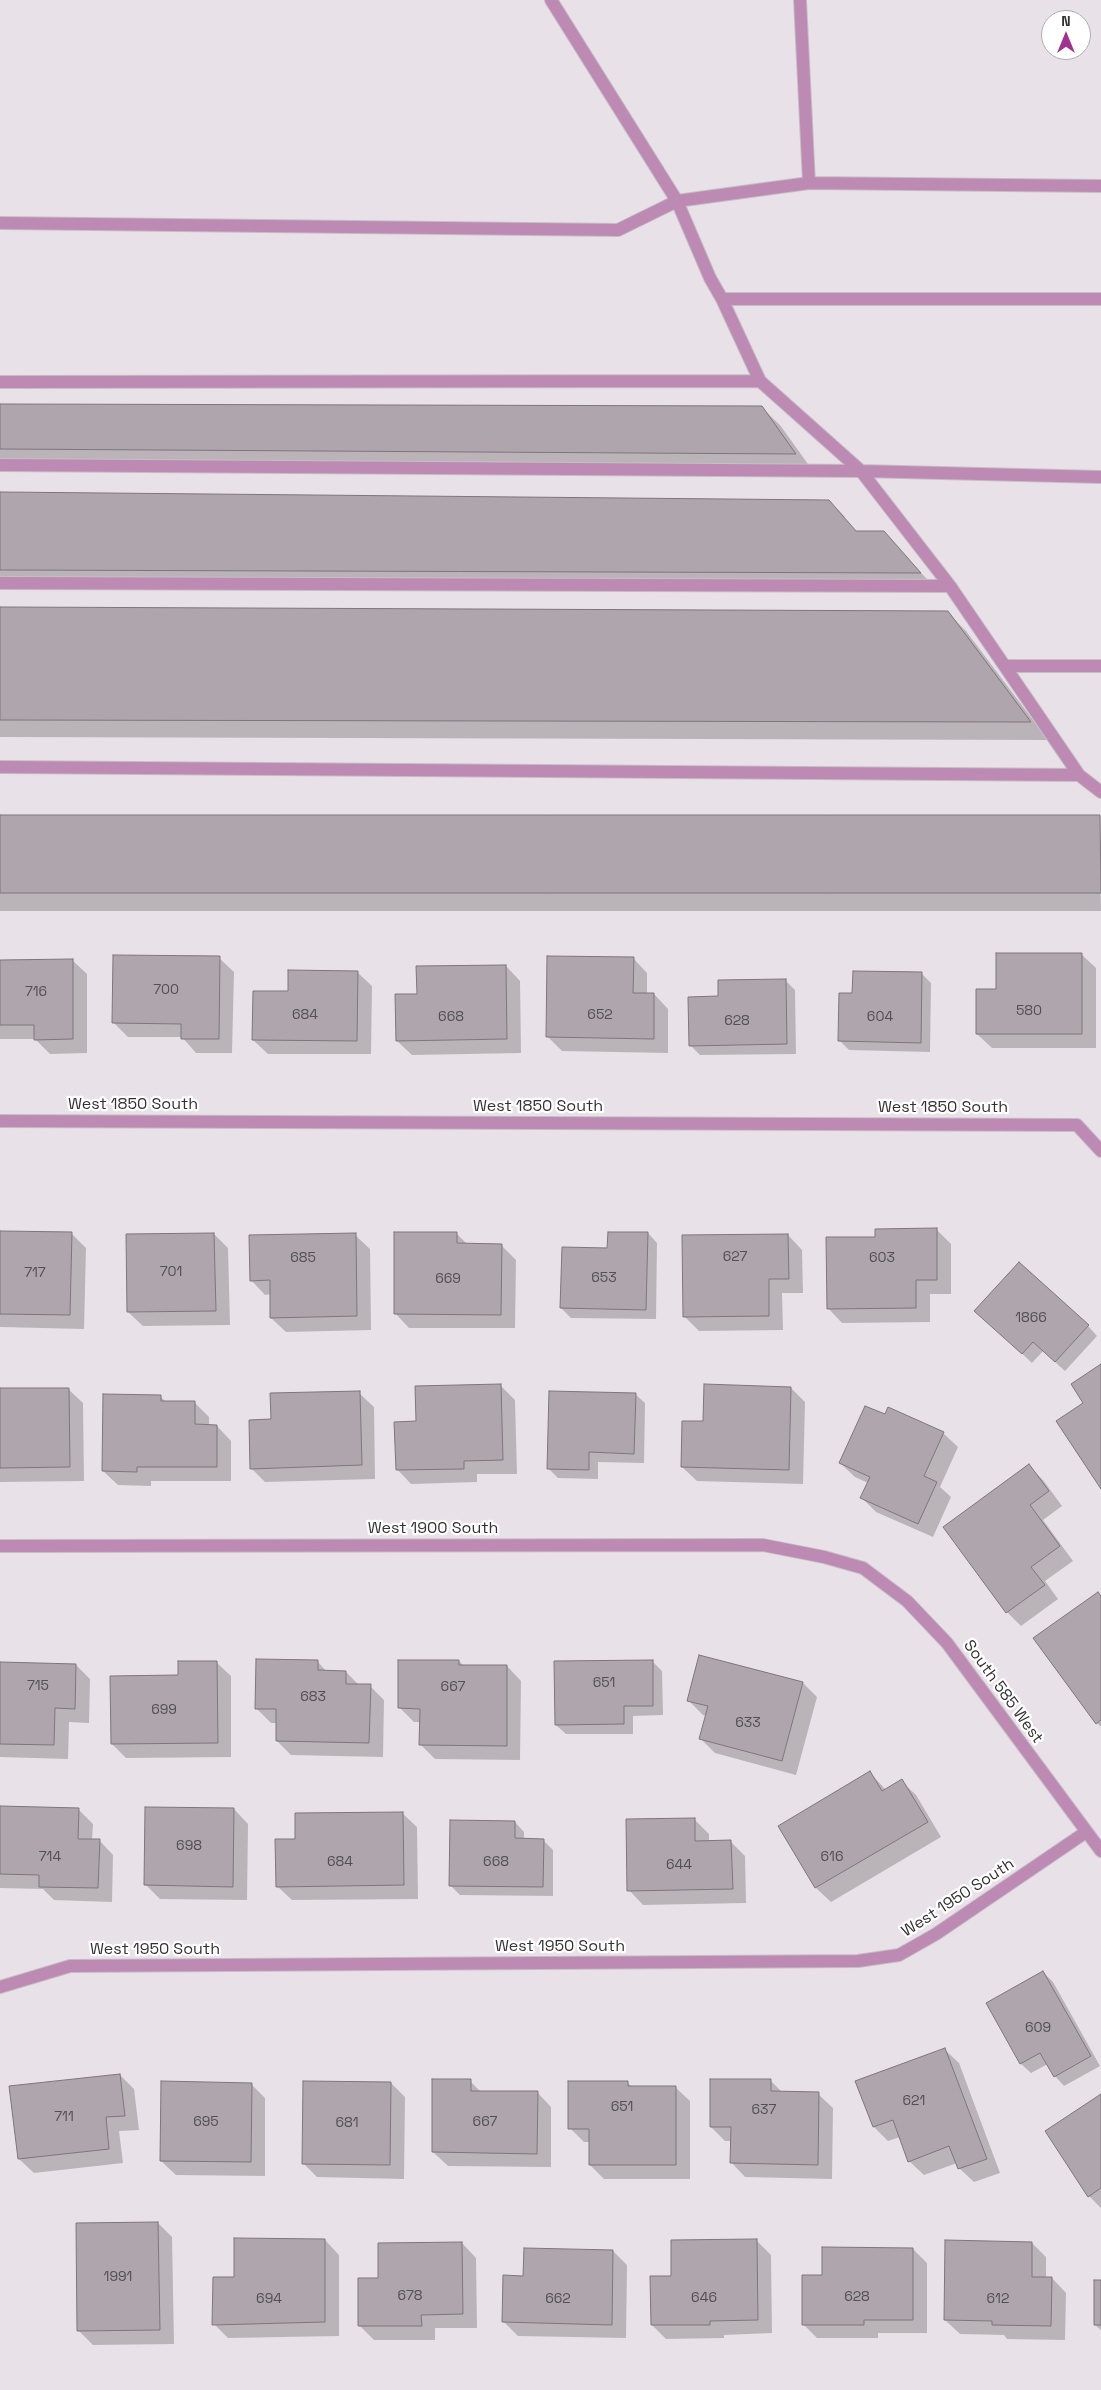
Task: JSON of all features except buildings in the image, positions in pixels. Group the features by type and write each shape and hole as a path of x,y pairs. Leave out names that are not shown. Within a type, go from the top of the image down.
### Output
{"street":[{"path":"551,0 677,201 710,278 722,299 760,381 861,471 950,586 1079,775 1101,792"},
{"path":"800,0 809,183"},
{"path":"0,223 618,230 677,201 809,183 1101,186"},
{"path":"722,299 1101,299"},
{"path":"0,382 760,381"},
{"path":"0,465 861,471 1101,477"},
{"path":"0,583 950,586"},
{"path":"1005,666 1101,666"},
{"path":"0,767 1079,775"},
{"name":"West 1850 South","path":"0,1121 1077,1125 1101,1151"},
{"name":"West 1900 South","path":"0,1546 763,1545 824,1557 863,1568"},
{"name":"South 585 West","path":"863,1568 907,1601 947,1643 1101,1851"},
{"name":"West 1950 South","path":"0,1987 70,1966 858,1962 899,1955 936,1934 1086,1832"}]}
